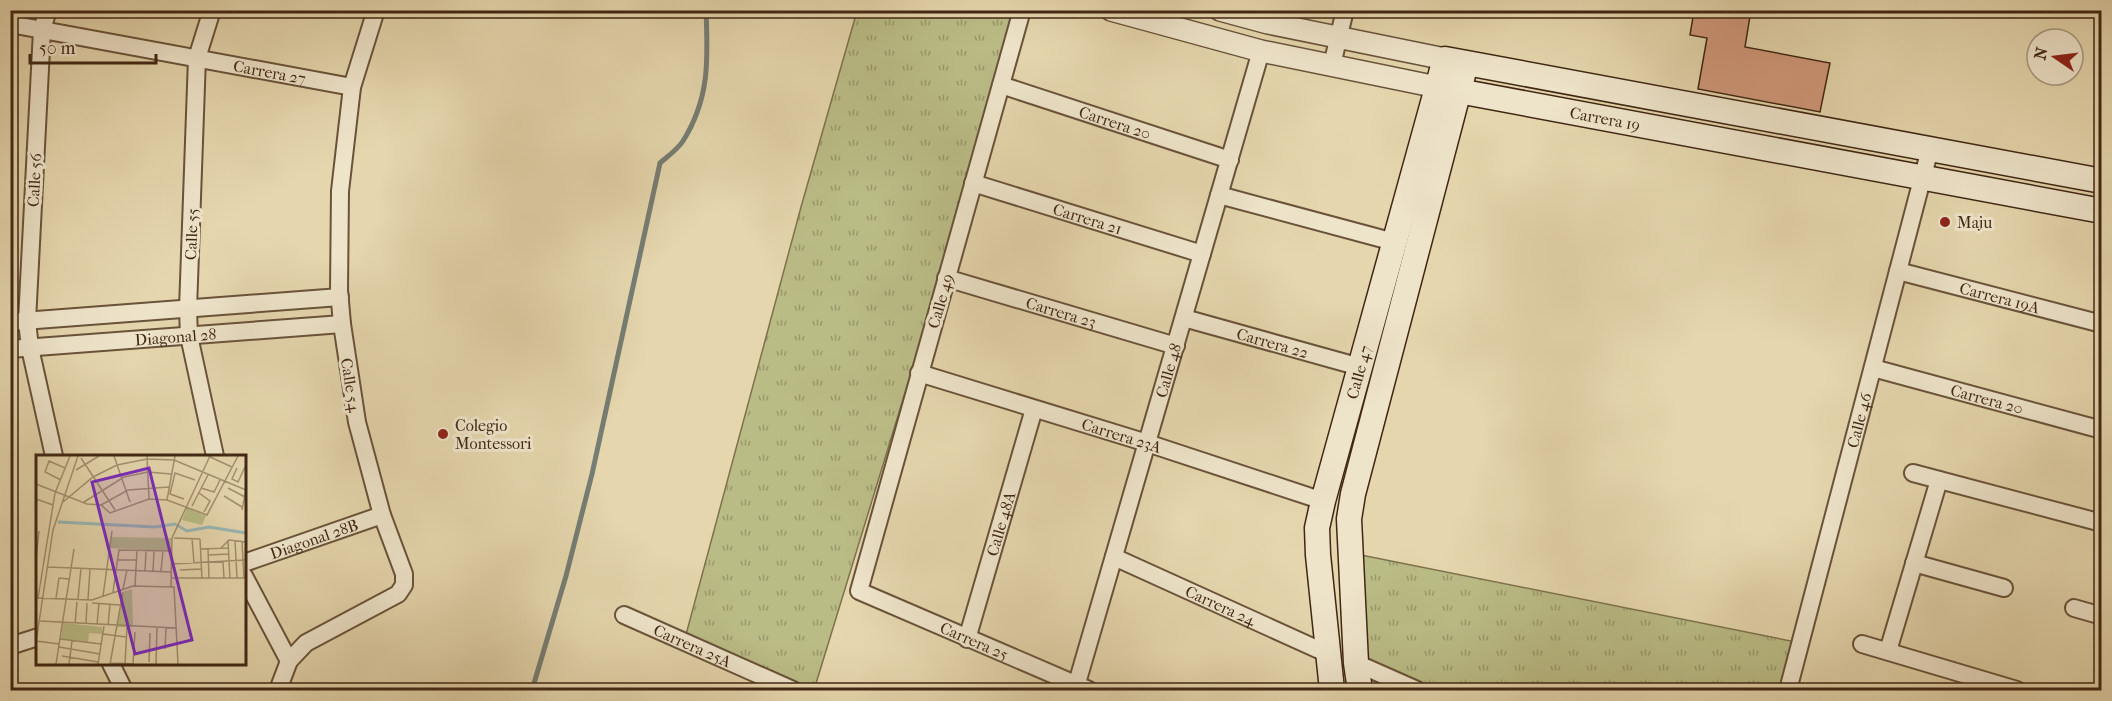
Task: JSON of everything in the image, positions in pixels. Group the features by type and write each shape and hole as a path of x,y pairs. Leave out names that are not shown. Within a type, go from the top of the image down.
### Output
{"main road":[{"name":"Calle 47","path":"1360,690 1356,663 1349,519 1353,494 1390,352 1455,61"},
{"name":"Carrera 19","path":"1455,61 2102,181"},
{"name":"Calle 47","path":"1332,690 1317,528 1394,242 1448,89"},
{"name":"Carrera 19","path":"1448,89 2102,211"},
{"path":"1362,357 1369,352 1376,355 1390,352"}],"street":[{"name":"Calle 56","path":"48,10 42,30 19,322 30,348 54,455"},
{"name":"Calle 55","path":"212,10 197,58 188,309 189,336 215,455"},
{"name":"Calle 54","path":"278,690 289,661 306,643 398,594 404,585 404,574 382,515 357,422 340,297 340,191 352,87 376,10"},
{"name":"Calle 49","path":"859,591 1022,10"},
{"name":"Carrera 19","path":"1111,10 1172,18 1261,51 1448,89"},
{"name":"Carrera 19","path":"1220,10 1271,17 1339,38 1455,61"},
{"path":"1332,65 1345,10"},
{"name":"Carrera 27","path":"10,24 352,87"},
{"name":"Calle 48","path":"1080,689 1114,557 1261,51"},
{"name":"Carrera 20","path":"1001,85 1230,160"},
{"name":"Calle 46","path":"1788,690 1930,149"},
{"name":"Carrera 21","path":"973,183 1202,254"},
{"path":"1219,195 1394,242"},
{"name":"Carrera 19A","path":"1898,271 2102,324"},
{"name":"Carrera 23","path":"946,278 1176,346"},
{"name":"Diagonal 28","path":"19,322 340,297"},
{"name":"Carrera 22","path":"1184,318 1362,357"},
{"name":"Diagonal 28","path":"10,349 342,324"},
{"name":"Carrera 20","path":"1873,368 2102,430"},
{"name":"Carrera 23A","path":"919,374 1147,443 1323,501"},
{"name":"Calle 48A","path":"967,639 1034,409"},
{"path":"1913,473 2102,523"},
{"path":"1888,651 1939,480"},
{"name":"Diagonal 28B","path":"246,562 382,515"},
{"name":"Carrera 24","path":"1114,557 1328,654"},
{"path":"1914,563 2004,588"},
{"path":"246,580 289,661"},
{"name":"Carrera 25","path":"859,591 1080,689"},
{"path":"2074,608 2102,616"},
{"name":"Carrera 25A","path":"624,615 793,690"},
{"path":"10,646 36,638"},
{"path":"1862,644 2017,690"},
{"path":"1356,663 1417,690"},
{"path":"112,665 124,690"}],"green space":[{"path":"857,11 1022,11 814,690 793,690 684,642 801,207"},
{"path":"1351,553 1801,643 1788,690 1420,690 1356,663"}],"building":[{"path":"1711,10 1751,10 1745,47 1830,63 1820,112 1698,89 1707,38 1690,35 1694,11 1710,14"}],"waterway":[{"path":"532,690 566,576 592,474 660,163 683,141 692,125 703,94 707,62 706,10"}],"place":[{"name":"Maju","path":"1945,222"},
{"name":"Colegio Montessori","path":"443,434"}]}
